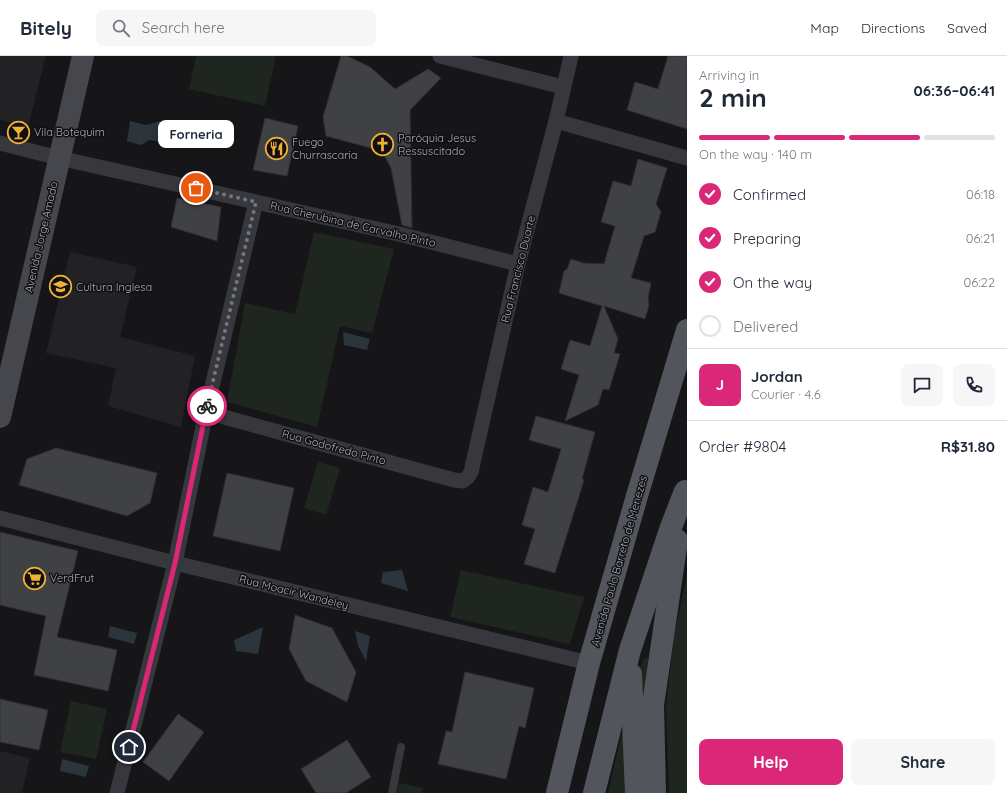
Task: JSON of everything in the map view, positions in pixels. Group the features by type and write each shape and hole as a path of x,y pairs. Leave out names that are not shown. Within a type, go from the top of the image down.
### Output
{"main road":[{"name":"Avenida Paulo Barreto de Menezes","path":"557,793 589,663 687,330"},
{"path":"594,793 630,650 670,527 686,486"},
{"path":"655,793 653,705 686,486"},
{"path":"630,650 636,793"}],"street":[{"name":"Avenida Jorge Amado","path":"0,417 83,56"},
{"path":"440,56 563,87"},
{"name":"Rua Francisco Duarte","path":"463,481 471,472 518,264 556,122 571,56"},
{"path":"556,122 687,158"},
{"name":"Rua Cherubina de Carvalho Pinto","path":"0,143 59,158 399,234 518,264"},
{"path":"118,793 175,563 206,412 256,202"},
{"name":"Rua Godofredo Pinto","path":"206,412 447,478 463,481"},
{"name":"Rua Moacir Wandeley","path":"0,518 175,563 589,663"}],"lane":[{"path":"392,793 401,747"}],"shaded area":[{"path":"0,56 46,56 28,127 0,120"},
{"path":"196,56 276,56 265,106 189,89"},
{"path":"130,121 146,125 160,121 171,138 161,142 149,140 141,145 127,141"},
{"path":"314,232 394,249 372,333 340,326 317,427 227,402 245,303 295,314"},
{"name":"Cultura Inglesa","path":"70,252 137,267 120,337 195,356 181,427 108,406 116,368 46,353"},
{"path":"343,332 370,339 367,350 344,345"},
{"path":"318,462 340,468 326,515 304,508"},
{"path":"402,570 408,591 381,583 383,572"},
{"path":"461,570 584,597 570,644 450,617"},
{"path":"687,576 687,793 669,793 666,706 674,636"},
{"path":"110,626 137,633 134,644 108,637"},
{"path":"263,627 258,654 236,651 234,640"},
{"path":"355,631 370,636 366,661 358,646"},
{"path":"644,658 648,658 650,663 648,793 639,670"},
{"path":"71,701 107,709 96,759 60,752"},
{"path":"622,733 628,734 629,793 608,793"},
{"path":"0,751 30,758 22,793 0,793"},
{"path":"62,759 89,766 86,777 60,771"},
{"path":"399,783 423,788 422,793 397,793"}],"building":[{"name":"Paróquia Jesus Ressuscitado","path":"341,56 347,56 370,67 395,89 428,69 441,78 410,110 412,228 402,225 391,168 382,151 326,136 323,117"},
{"path":"668,56 687,56 687,129 627,110 635,82 658,89"},
{"name":"Fuego Churrascaria","path":"265,118 298,126 287,176 253,170"},
{"path":"638,159 667,168 656,204 661,212 655,232 644,236 631,278 651,283 648,298 649,305 645,319 604,306 618,339 614,353 620,354 609,390 603,389 598,405 565,421 579,375 561,369 570,340 590,346 602,306 559,293 564,271 567,269 571,259 583,263 604,264 615,226 601,222 613,181 631,186"},
{"path":"177,198 221,207 217,241 171,227"},
{"path":"536,416 595,432 582,479 584,480 555,573 524,564 535,529 522,525 533,487 548,492 561,449 529,440"},
{"path":"56,448 157,473 150,503 127,516 19,485 27,459"},
{"path":"227,473 294,488 280,551 213,536"},
{"path":"0,532 78,551 57,637 117,650 108,691 34,675 46,616 0,605"},
{"path":"295,615 332,628 356,672 347,702 306,681 289,649"},
{"path":"465,672 534,688 525,728 519,726 506,779 438,764 446,731 452,732"},
{"path":"0,699 48,710 39,750 0,742"},
{"path":"178,714 204,732 169,781 143,762"},
{"path":"347,740 371,777 346,793 316,793 301,769"}],"way so far":[{"path":"196,188 256,202 207,406"}],"place":[{"name":"Vila Botequim","path":"18,132"},
{"name":"Paróquia Jesus Ressuscitado","path":"382,144"},
{"name":"Fuego Churrascaria","path":"276,148"},
{"name":"Forneria","path":"196,188"},
{"name":"Cultura Inglesa","path":"61,287"},
{"name":"VerdFrut","path":"35,578"}],"route":[{"path":"129,747 175,563 207,406"}]}
